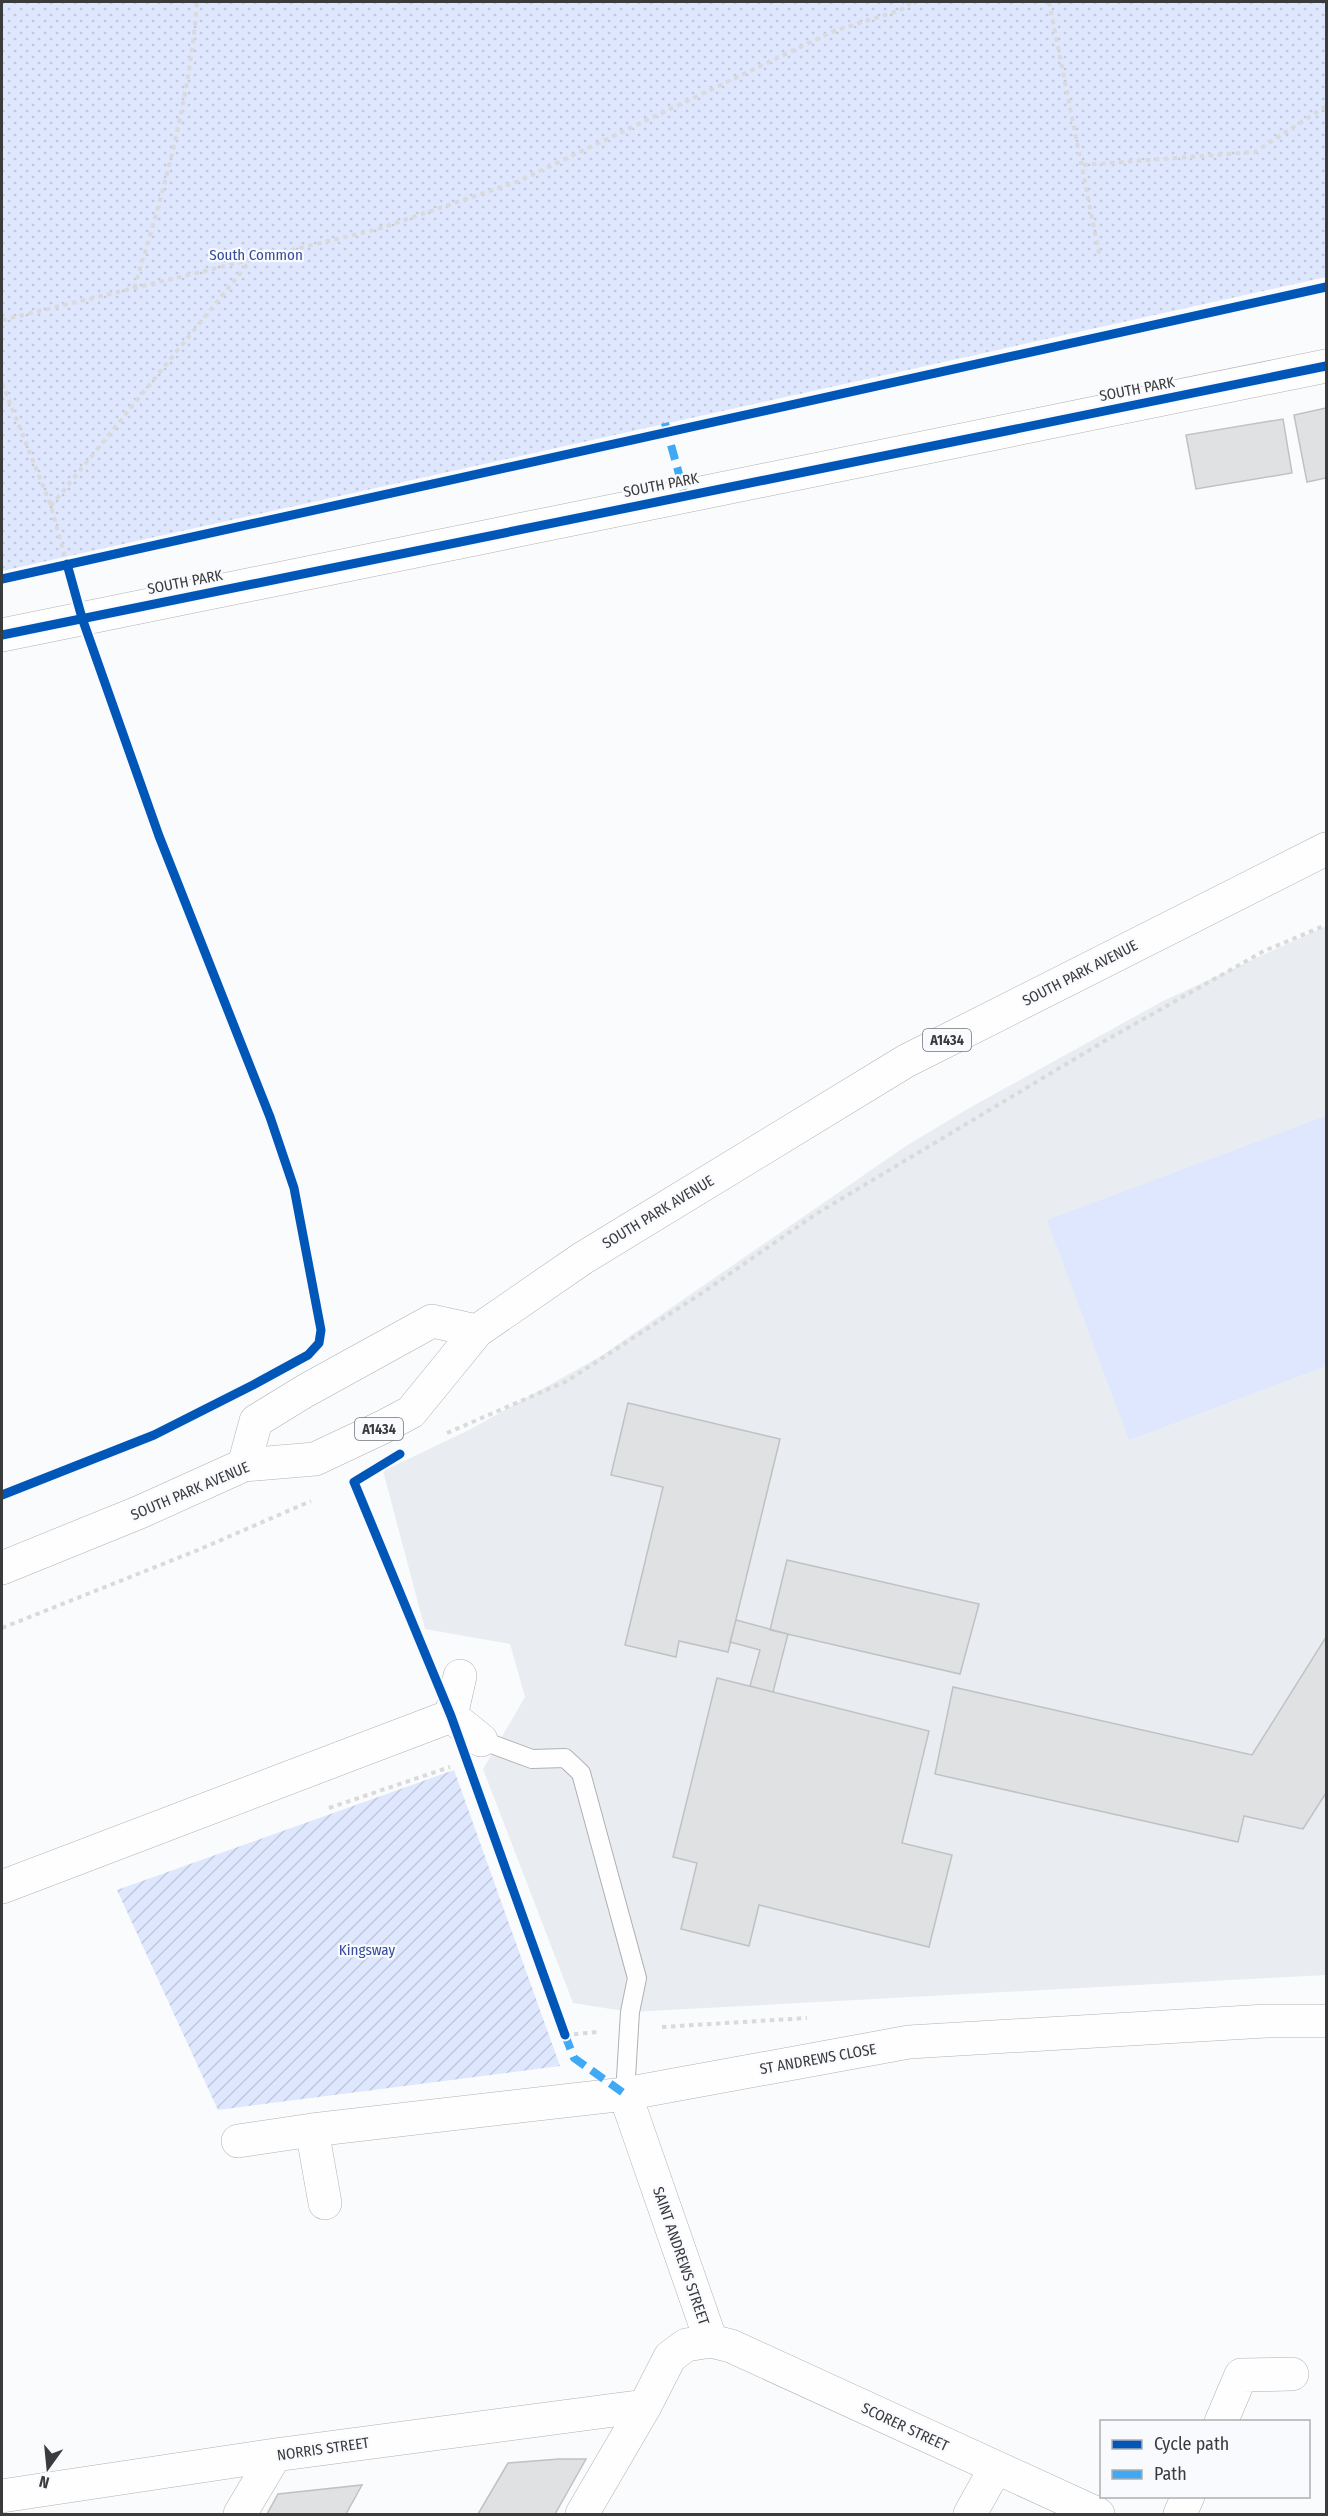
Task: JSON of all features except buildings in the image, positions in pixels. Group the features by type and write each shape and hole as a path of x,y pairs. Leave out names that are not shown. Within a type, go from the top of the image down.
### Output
{"street":[{"name":"SOUTH PARK","path":"2,635 1326,366"},
{"name":"SOUTH PARK AVENUE","path":"2,1568 140,1512 244,1465 315,1458 411,1412 477,1331 583,1258 906,1061 1326,849"},
{"path":"244,1465 256,1422 305,1391 432,1321 477,1331"},
{"path":"451,1716 460,1676"},
{"path":"451,1716 481,1740"},
{"path":"2,1887 451,1716"},
{"name":"ST ANDREWS CLOSE","path":"238,2141 312,2130 625,2094 909,2042 1266,2021 1326,2021"},
{"name":"SAINT ANDREWS STREET","path":"582,2514 645,2406 670,2357 686,2345 711,2341 625,2094"},
{"path":"312,2130 325,2203"},
{"name":"SCORER STREET","path":"711,2341 731,2346 995,2469 1098,2514"},
{"path":"1221,2420 1241,2375 1292,2374"},
{"name":"NORRIS STREET","path":"2,2496 645,2406"},
{"path":"240,2514 275,2456"},
{"path":"970,2514 995,2469"},
{"path":"1180,2514 1187,2498"}],"lane":[{"path":"481,1740 532,1759 565,1758 581,1773 637,1978 630,2012 625,2094"}],"path":[{"path":"134,288 165,188 194,38 197,2"},
{"path":"2,320 378,228 519,181 834,31 901,10 911,2"},
{"path":"1049,2 1100,258"},
{"path":"1083,165 1255,152 1326,106"},
{"path":"51,506 252,259"},
{"path":"2,383 51,506 82,618"},
{"path":"56,566 79,561"},
{"path":"437,1438 567,1381 702,1293 816,1214 1108,1039 1264,951 1326,925"},
{"path":"2,1628 198,1550 312,1500"}],"shaded area":[{"path":"1326,926 1326,1975 630,2012 573,2003 483,1769 525,1697 510,1644 425,1629 383,1471 471,1429 601,1356 906,1146 971,1107 1163,1001"}],"green space":[{"name":"South Common","path":"2,2 1326,2 1326,277 2,571"},
{"path":"1326,1116 1326,1366 1129,1440 1047,1220"},
{"name":"Kingsway","path":"454,1770 560,2066 218,2110 117,1890"}],"marked path":[{"path":"665,423 685,496"},
{"path":"565,2035 574,2058 625,2094"}],"cycle path":[{"path":"2,579 1326,287"},
{"path":"2,635 1326,366"},
{"path":"2,1495 154,1435 253,1385 308,1355 319,1343 321,1330 294,1188 270,1117 159,836 82,618 67,564"},
{"path":"400,1454 354,1482 451,1716 565,2035"}]}
